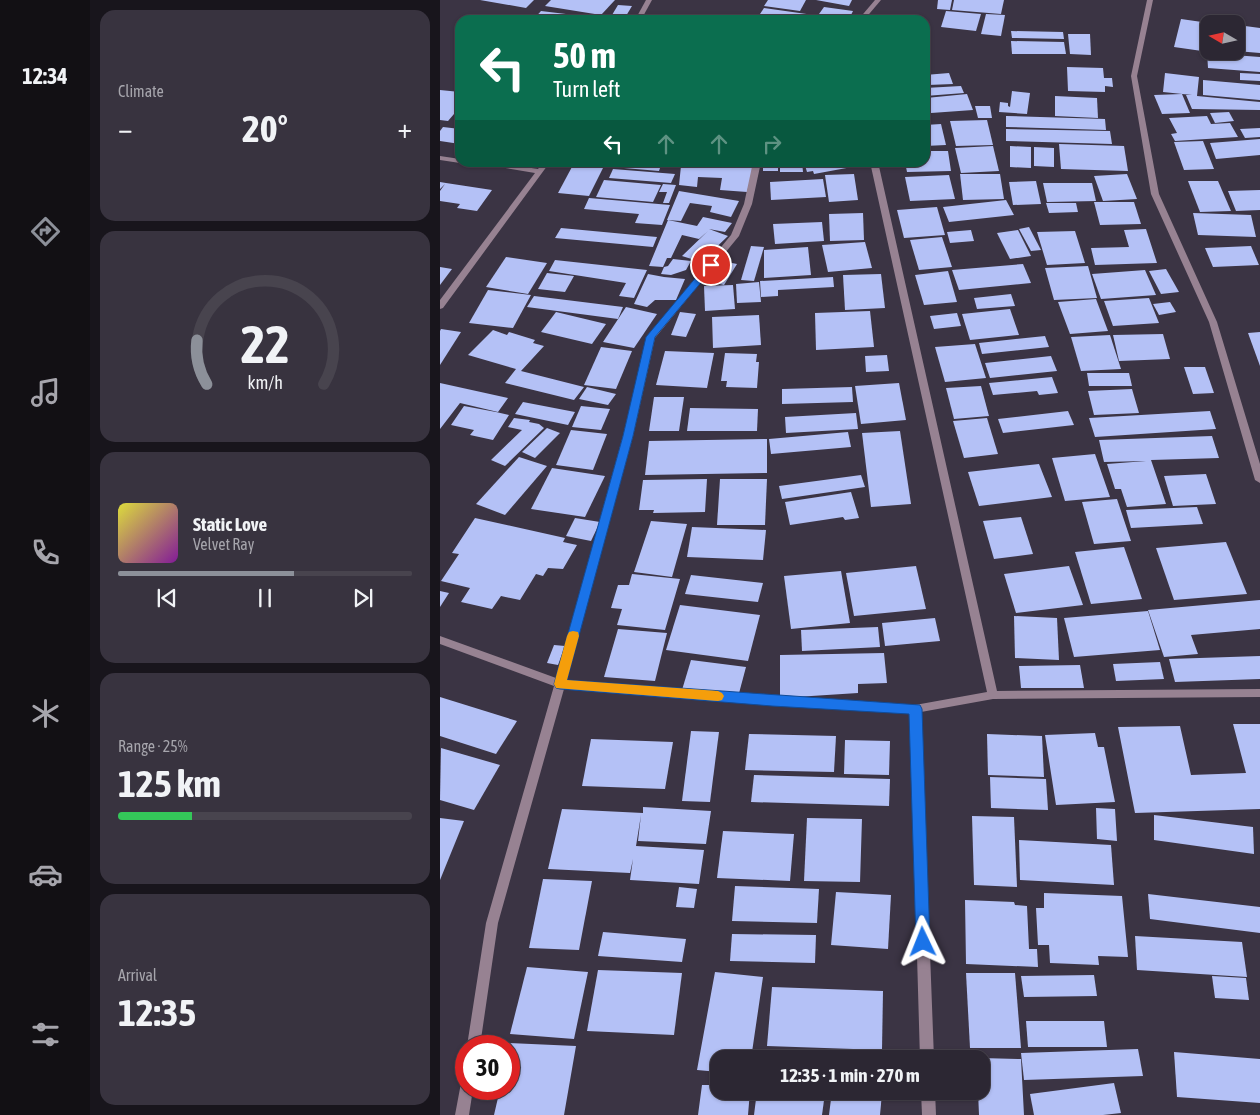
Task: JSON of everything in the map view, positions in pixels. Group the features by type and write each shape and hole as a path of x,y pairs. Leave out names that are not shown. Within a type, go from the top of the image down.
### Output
{"street":[{"path":"641,15 649,0"},
{"path":"865,15 878,0"},
{"path":"1150,0 1134,76 1155,194 1213,322 1260,480"},
{"path":"440,158 455,160"},
{"path":"506,167 540,172"},
{"path":"440,306 544,167"},
{"path":"475,1035 492,922 628,436 651,337 735,236 748,204 755,167"},
{"path":"875,167 992,695"},
{"path":"440,640 560,684 772,700 916,709 992,695 1260,693"},
{"path":"916,709 927,1050"},
{"path":"462,1115 464,1100"},
{"path":"928,1100 929,1115"}],"building":[{"path":"480,0 534,0 526,8"},
{"path":"551,0 615,0 601,15 545,6"},
{"path":"768,0 806,0 800,11 764,6"},
{"path":"816,0 852,0 849,6"},
{"path":"938,0 952,0 950,10 937,9"},
{"path":"954,0 1004,0 1001,14 952,10"},
{"path":"618,5 632,6 627,15 612,15"},
{"path":"824,7 853,11 851,15 819,14"},
{"path":"764,8 814,15 759,15"},
{"path":"541,11 566,14 565,15 537,15"},
{"path":"946,11 981,14 976,31 941,27"},
{"path":"986,14 1005,15 1001,36 981,34"},
{"path":"1181,19 1200,22 1200,51 1174,47"},
{"path":"1245,26 1260,28 1260,53 1245,52"},
{"path":"1011,31 1063,32 1064,39 1012,38"},
{"path":"1068,34 1090,34 1091,55 1070,54"},
{"path":"1011,41 1064,42 1066,54 1012,54"},
{"path":"1245,56 1260,57 1260,72 1208,68 1207,60 1245,60"},
{"path":"1067,67 1103,68 1104,78 1112,78 1113,87 1105,86 1105,92 1068,91"},
{"path":"949,73 953,84 930,85 930,75"},
{"path":"1165,73 1199,77 1197,96 1260,102 1260,110 1192,109 1186,95 1192,95 1163,92"},
{"path":"1240,73 1260,74 1260,81 1240,80"},
{"path":"1203,80 1260,85 1260,100 1203,95"},
{"path":"961,86 964,93 930,96 930,88"},
{"path":"440,90 455,92 455,113 448,121 440,120"},
{"path":"1012,91 1030,93 1027,114 999,112 1000,102 1008,103 1010,107"},
{"path":"967,94 973,110 931,113 930,98"},
{"path":"1182,94 1190,113 1162,114 1154,95"},
{"path":"1055,96 1097,98 1098,118 1055,116"},
{"path":"975,106 990,106 992,118 978,118"},
{"path":"1229,112 1234,121 1215,123 1210,113"},
{"path":"1006,116 1105,119 1106,130 1006,127"},
{"path":"1207,116 1211,124 1230,123 1238,137 1175,141 1171,134 1177,133 1169,118"},
{"path":"987,120 993,145 956,146 950,121"},
{"path":"941,124 946,145 930,146 930,125"},
{"path":"443,127 455,128 455,143 440,141 440,131"},
{"path":"1260,128 1260,137 1245,138 1240,129"},
{"path":"1006,129 1110,131 1112,144 1006,141"},
{"path":"1260,139 1260,155 1216,159 1210,143"},
{"path":"1203,141 1214,169 1184,170 1174,142"},
{"path":"1059,144 1124,146 1128,171 1061,169"},
{"path":"993,146 999,171 961,173 955,148"},
{"path":"1010,146 1031,147 1031,168 1010,167"},
{"path":"1034,147 1054,148 1054,167 1034,166"},
{"path":"930,151 948,151 951,171 907,172 906,167 930,167"},
{"path":"572,167 603,168 589,196 558,193"},
{"path":"612,167 660,167 659,171"},
{"path":"681,167 754,167 747,192 720,190 722,178 698,177 697,187 679,185"},
{"path":"763,167 778,167 778,171 763,171"},
{"path":"780,167 802,167 803,172 780,172"},
{"path":"806,167 852,167 814,174 813,171 807,172"},
{"path":"613,169 675,174 671,183 609,178"},
{"path":"854,174 858,200 829,202 825,175"},
{"path":"960,174 1000,174 1004,199 963,200"},
{"path":"1127,174 1137,199 1103,201 1094,176"},
{"path":"949,175 955,199 910,201 905,177"},
{"path":"823,179 826,197 771,200 770,182"},
{"path":"604,180 661,185 653,202 596,197"},
{"path":"1036,181 1041,204 1013,205 1009,182"},
{"path":"1188,181 1218,181 1231,211 1200,212"},
{"path":"440,182 492,190 477,211 457,208 460,204 440,201 440,191 445,184 440,189"},
{"path":"1043,183 1092,183 1096,201 1047,202"},
{"path":"663,184 676,185 669,203 663,203 667,192 659,192"},
{"path":"1260,190 1260,210 1236,211 1228,191"},
{"path":"679,191 739,201 731,217 710,212 712,206 690,203 681,221 667,220"},
{"path":"589,198 670,205 662,225 635,223 639,214 584,209"},
{"path":"1006,200 1014,215 949,222 943,207"},
{"path":"1094,202 1134,202 1141,224 1100,225"},
{"path":"1046,203 1076,203 1078,212 1049,213"},
{"path":"937,207 945,235 904,238 897,210"},
{"path":"863,213 864,240 830,241 829,214"},
{"path":"1193,213 1251,215 1256,237 1198,235"},
{"path":"703,217 732,223 725,232 709,229 728,236 701,262 682,256 708,231 699,239 682,235 671,258 667,258 663,267 649,266 668,220 697,226"},
{"path":"822,222 824,241 775,244 773,224"},
{"path":"1029,227 1041,250 1031,251 1019,229"},
{"path":"561,228 657,237 653,247 555,238"},
{"path":"1146,229 1157,263 1095,265 1091,248 1129,247 1124,230"},
{"path":"971,230 974,241 950,243 947,232"},
{"path":"1018,230 1031,256 1010,259 997,233"},
{"path":"1075,231 1085,263 1047,265 1037,232"},
{"path":"942,237 952,267 919,270 910,240"},
{"path":"865,242 872,268 828,272 822,245"},
{"path":"751,246 764,247 754,281 741,280"},
{"path":"1251,246 1259,265 1213,267 1205,248"},
{"path":"808,247 811,275 764,278 764,250"},
{"path":"506,257 547,263 528,294 486,287"},
{"path":"673,259 691,261 686,270 671,275 661,274 664,267 668,266"},
{"path":"555,260 647,270 634,298 619,296 626,283 549,271"},
{"path":"722,261 737,264 724,285 710,282"},
{"path":"1023,264 1031,283 959,290 952,270"},
{"path":"1088,266 1097,298 1054,300 1045,268"},
{"path":"440,267 452,269 440,285"},
{"path":"1166,269 1179,292 1161,294 1149,271"},
{"path":"1145,270 1156,295 1101,299 1092,274"},
{"path":"948,271 957,302 924,305 915,275"},
{"path":"547,273 574,276 565,292 538,289"},
{"path":"648,274 685,279 676,300 655,300 647,307 634,304"},
{"path":"881,274 885,308 845,310 843,275"},
{"path":"833,277 834,287 778,290 778,296 761,297 760,281"},
{"path":"759,282 761,302 737,303 736,284"},
{"path":"733,285 735,309 705,311 704,286"},
{"path":"488,290 531,295 513,328 469,323"},
{"path":"1011,294 1015,306 977,309 974,298"},
{"path":"534,296 623,307 618,319 527,307"},
{"path":"1149,298 1159,323 1113,326 1104,301"},
{"path":"1096,299 1108,331 1070,334 1058,302"},
{"path":"1170,302 1176,312 1159,315 1153,304"},
{"path":"626,307 657,314 634,348 603,342"},
{"path":"1010,309 1019,335 970,340 962,314"},
{"path":"870,311 874,347 816,350 815,313"},
{"path":"556,312 606,324 592,344 541,332"},
{"path":"680,312 696,314 686,337 671,335"},
{"path":"957,313 961,326 934,329 930,316"},
{"path":"759,315 761,345 713,348 712,317"},
{"path":"441,329 461,332 440,365 440,331"},
{"path":"493,330 507,335 509,332 535,340 533,343 544,346 521,371 584,387 574,400 505,383 516,369 468,355"},
{"path":"1260,332 1260,366 1248,333"},
{"path":"1163,334 1170,359 1119,361 1113,335"},
{"path":"1110,335 1121,369 1081,371 1071,337"},
{"path":"1045,336 1049,347 982,354 979,343"},
{"path":"975,344 986,378 945,382 935,347"},
{"path":"601,347 632,351 616,389 584,385"},
{"path":"665,351 714,353 707,388 656,385"},
{"path":"725,353 757,354 756,362 759,362 757,388 726,387 727,381 721,381"},
{"path":"887,355 889,371 866,372 865,356"},
{"path":"1051,356 1057,371 990,378 985,363"},
{"path":"1184,367 1205,367 1214,393 1193,394"},
{"path":"1087,373 1129,373 1132,386 1089,386"},
{"path":"1052,377 1058,393 1039,395 1037,391 993,395 989,383"},
{"path":"440,383 508,398 498,412 460,403 440,429"},
{"path":"899,383 906,420 861,424 855,386"},
{"path":"981,386 989,416 954,419 946,388"},
{"path":"587,387 616,394 608,405 579,399"},
{"path":"852,387 853,402 782,404 782,389"},
{"path":"1132,389 1139,413 1094,415 1088,391"},
{"path":"654,397 684,397 679,431 649,431"},
{"path":"523,402 575,412 568,425 515,414"},
{"path":"464,406 509,415 493,440 470,435 474,430 451,425"},
{"path":"581,406 610,409 601,430 572,427"},
{"path":"690,408 758,409 757,431 687,431"},
{"path":"1068,411 1074,425 1003,433 998,419"},
{"path":"1210,411 1216,429 1095,437 1089,418"},
{"path":"856,413 858,429 786,433 785,417"},
{"path":"514,418 530,420 529,422 539,424 544,428 505,466 491,460 522,430 508,427"},
{"path":"987,418 998,454 964,458 953,421"},
{"path":"547,428 560,433 535,458 522,452"},
{"path":"571,430 607,434 593,470 556,465"},
{"path":"900,431 911,504 871,507 862,433"},
{"path":"848,432 851,447 771,454 769,439"},
{"path":"1212,436 1219,458 1151,460 1166,504 1127,507 1121,489 1115,489 1107,464 1146,461 1104,462 1099,440"},
{"path":"767,439 767,473 645,475 649,441"},
{"path":"1095,454 1110,497 1065,501 1052,458"},
{"path":"519,457 547,466 505,515 476,504"},
{"path":"1039,464 1052,497 979,506 968,472"},
{"path":"552,468 605,476 585,517 531,509"},
{"path":"1206,474 1216,504 1173,506 1164,476"},
{"path":"861,475 865,487 782,499 779,486"},
{"path":"707,479 705,512 653,513 654,510 639,510 643,480"},
{"path":"720,479 767,479 765,525 717,525"},
{"path":"851,492 859,518 845,520 843,517 790,525 785,502"},
{"path":"1117,499 1131,541 1094,544 1082,502"},
{"path":"1197,507 1203,524 1131,528 1126,510"},
{"path":"1021,517 1033,554 994,559 983,521"},
{"path":"475,518 565,538 563,542 577,545 563,569 548,568 543,576 536,574 520,600 501,596 492,609 461,602 470,588 441,581 459,554 452,553"},
{"path":"575,518 600,522 591,541 566,536"},
{"path":"651,521 687,524 672,577 634,572"},
{"path":"692,527 766,530 763,560 687,557"},
{"path":"1226,542 1247,594 1174,600 1156,548"},
{"path":"1124,547 1142,599 1091,604 1075,552"},
{"path":"916,566 926,609 854,616 846,573"},
{"path":"1069,566 1083,605 1016,613 1004,574"},
{"path":"841,571 850,623 791,629 784,576"},
{"path":"632,574 680,579 665,630 617,625 622,609 611,608 618,585 629,585"},
{"path":"691,575 763,583 758,602 685,594"},
{"path":"440,591 449,593 440,607"},
{"path":"1260,600 1260,629 1191,635 1198,654 1164,657 1148,610"},
{"path":"680,605 760,615 748,661 666,650"},
{"path":"1148,611 1160,650 1074,657 1064,618"},
{"path":"1014,616 1057,618 1059,660 1015,658"},
{"path":"935,618 940,641 885,646 882,623"},
{"path":"878,627 880,647 802,651 801,630"},
{"path":"618,629 667,633 655,681 604,677"},
{"path":"554,645 565,646 558,665 547,663"},
{"path":"884,653 887,683 858,684 858,693 780,698 780,655"},
{"path":"1260,656 1260,679 1175,682 1169,659"},
{"path":"691,660 746,667 738,697 682,690"},
{"path":"1160,662 1164,679 1116,681 1113,664"},
{"path":"1080,665 1084,688 1021,688 1019,666"},
{"path":"440,697 517,721 496,754 440,736"},
{"path":"1233,724 1260,724 1260,809 1135,813 1118,727 1180,726 1191,775 1246,773"},
{"path":"691,731 719,732 710,802 682,801"},
{"path":"1095,733 1098,747 1104,747 1115,802 1056,805 1045,735"},
{"path":"749,734 836,736 834,772 745,770"},
{"path":"987,734 1042,736 1044,777 988,775"},
{"path":"591,739 673,742 665,789 582,786"},
{"path":"845,740 890,741 889,775 844,774"},
{"path":"441,748 500,765 474,810 440,800"},
{"path":"754,775 890,779 889,806 751,802"},
{"path":"990,777 1046,779 1048,810 991,808"},
{"path":"643,807 711,811 706,844 638,841 641,815 636,846 704,850 699,884 630,880 633,859 630,873 548,869 562,809 643,813"},
{"path":"1096,808 1115,809 1117,841 1097,839"},
{"path":"1154,815 1253,827 1254,854 1154,840"},
{"path":"972,816 1014,817 1017,887 974,885"},
{"path":"440,818 464,821 440,880"},
{"path":"807,818 862,819 860,882 804,881"},
{"path":"723,831 794,834 790,881 717,878"},
{"path":"1019,840 1111,845 1114,885 1020,880"},
{"path":"543,879 592,881 579,950 529,948"},
{"path":"735,886 819,889 817,923 732,921"},
{"path":"679,887 697,889 694,908 676,907"},
{"path":"836,892 891,895 888,949 831,945"},
{"path":"1044,893 1122,896 1128,957 1098,956 1099,965 1050,963 1049,945 1038,945 1036,908 1044,908"},
{"path":"1148,894 1260,907 1260,933 1150,919"},
{"path":"965,900 1014,902 1015,905 1027,906 1029,949 1037,949 1038,967 966,964"},
{"path":"603,932 686,939 682,962 598,956"},
{"path":"732,934 816,935 815,963 730,961"},
{"path":"1135,936 1242,942 1247,977 1137,970"},
{"path":"527,967 588,972 574,1039 510,1034"},
{"path":"598,970 682,973 674,1035 587,1031"},
{"path":"715,972 763,977 752,1050 710,1050 710,1071 697,1070"},
{"path":"966,973 1015,973 1021,1048 970,1048"},
{"path":"1094,975 1097,996 1024,997 1021,976"},
{"path":"1212,976 1246,978 1249,1000 1215,998"},
{"path":"772,987 883,991 882,1050 767,1046"},
{"path":"1026,1021 1104,1021 1107,1047 1028,1047"},
{"path":"520,1043 576,1046 564,1115 494,1115 497,1100 520,1100"},
{"path":"1138,1049 1143,1076 1024,1080 1021,1053"},
{"path":"1174,1052 1260,1059 1260,1103 1177,1097"},
{"path":"990,1058 1021,1059 1024,1115 979,1115 978,1100 990,1100"},
{"path":"1114,1083 1121,1113 1103,1115 1034,1115 1030,1094"},
{"path":"702,1085 710,1085 710,1100 749,1100 748,1115 698,1115"},
{"path":"756,1100 824,1100 822,1115 754,1115"},
{"path":"831,1100 881,1100 880,1115 829,1115"}],"slow traffic":[{"path":"573,636 560,684 718,696"}],"route":[{"path":"711,265 651,337 628,436 560,684 916,709 923,942"}]}
